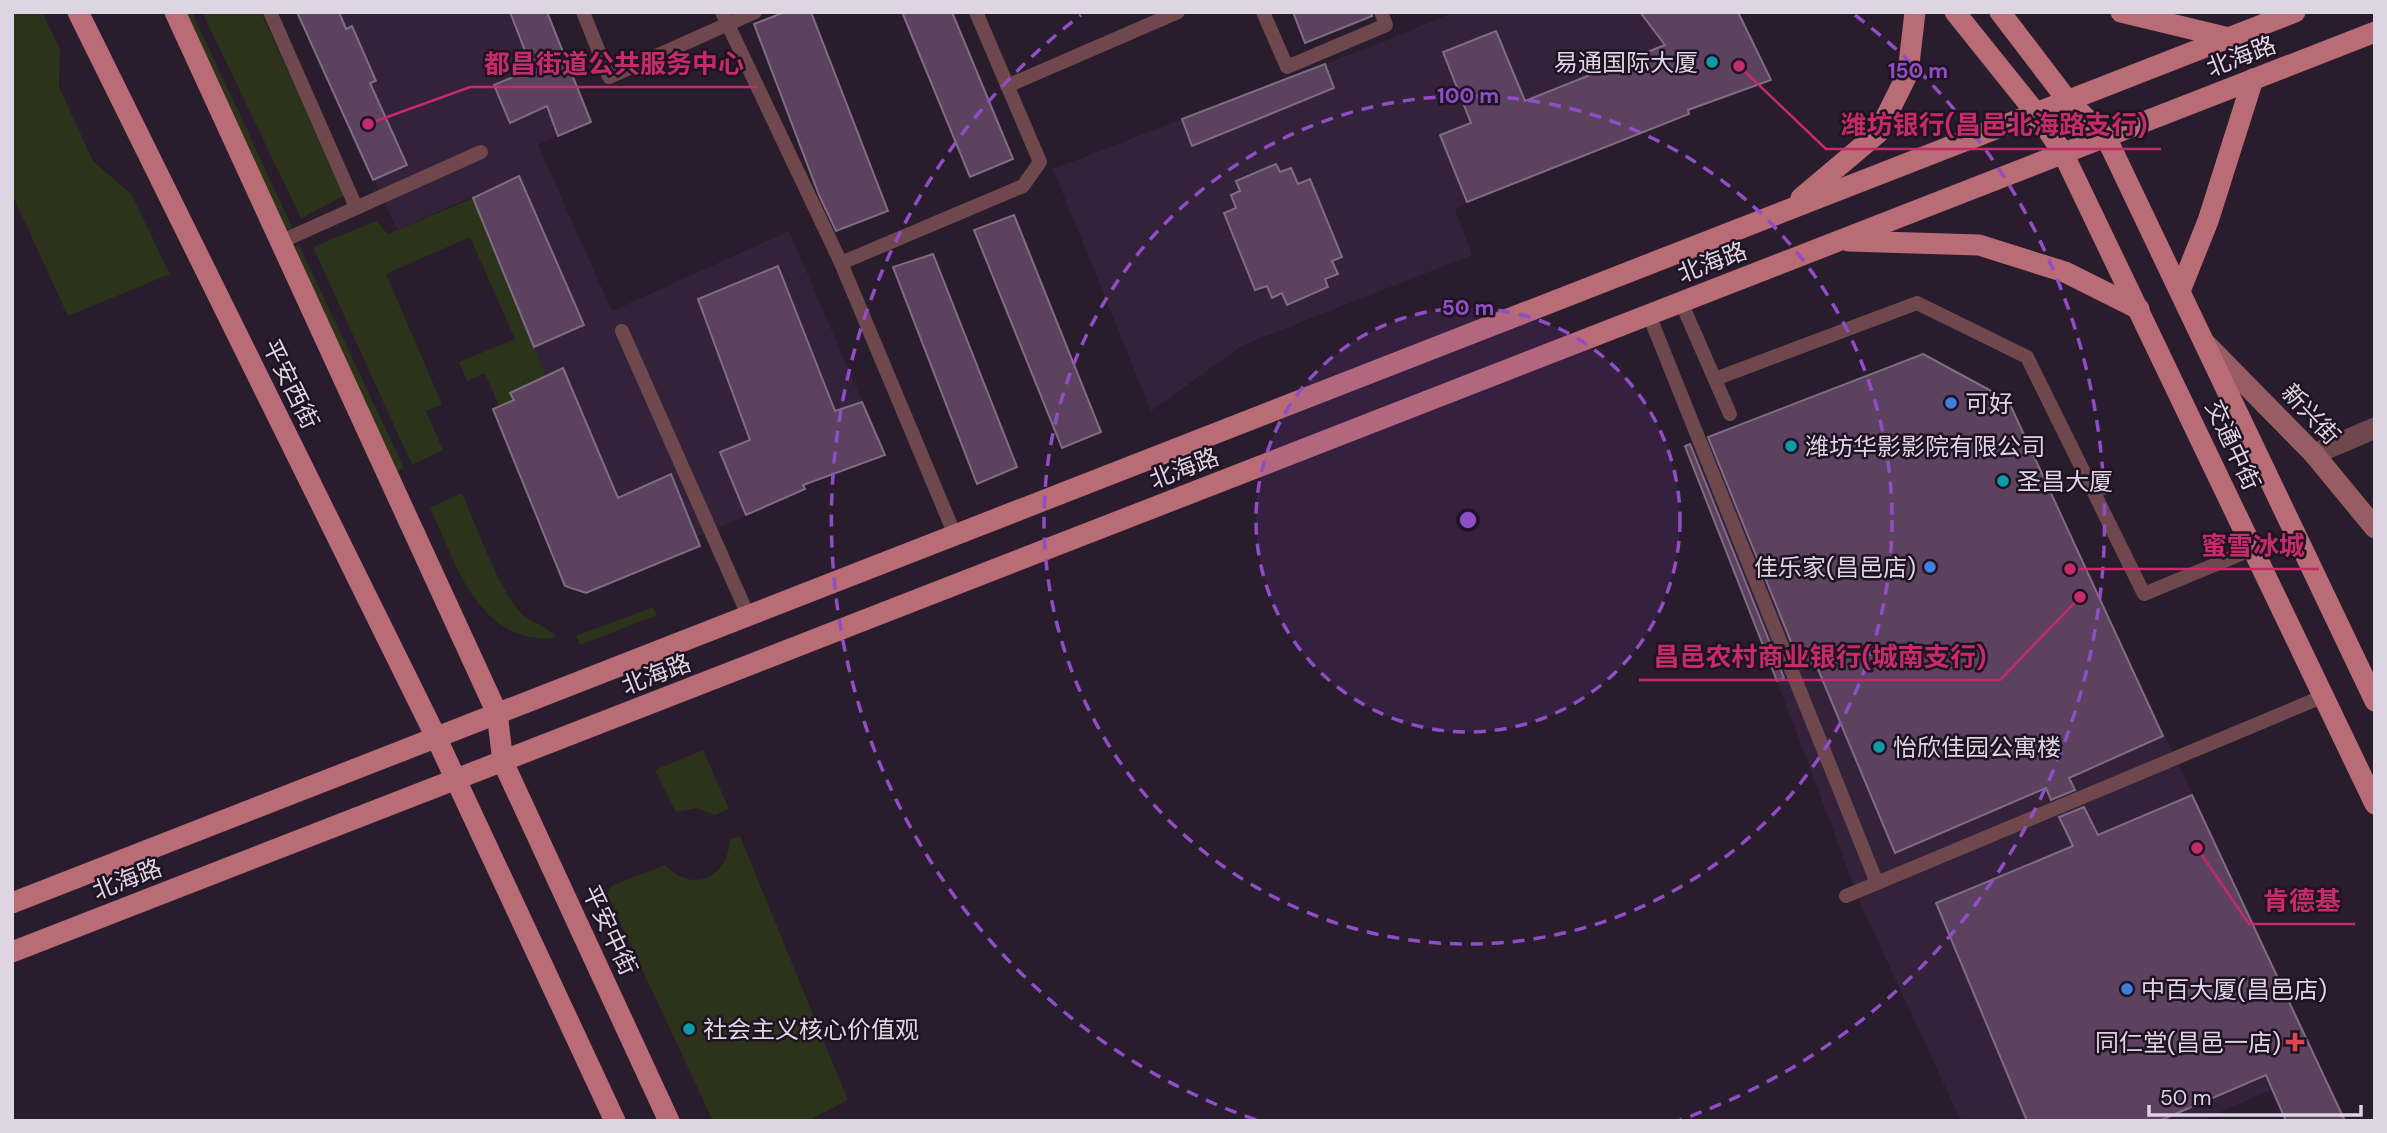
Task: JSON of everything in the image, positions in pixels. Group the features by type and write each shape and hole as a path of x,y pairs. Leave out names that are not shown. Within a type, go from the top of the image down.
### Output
{"main road":[{"name":"平安西街","path":"78,12 457,779"},
{"name":"平安西街","path":"175,12 497,713 503,762"},
{"path":"1787,210 1878,132 1908,73 1915,12"},
{"name":"交通中街","path":"1955,12 2036,113 2063,153 2375,804"},
{"path":"2000,12 2068,101 2106,137"},
{"path":"2121,12 2229,38"},
{"name":"北海路","path":"12,903 2295,12"},
{"name":"北海路","path":"12,952 2375,32"},
{"path":"2180,291 2208,221 2253,79"},
{"name":"交通中街","path":"2106,137 2375,701"},
{"path":"1840,240 1979,245 2065,272 2139,309"},
{"name":"平安中街","path":"503,762 669,1121"},
{"path":"457,779 615,1121"}],"street":[{"name":"新兴街","path":"2203,341 2314,453 2375,528"},
{"path":"2314,453 2375,428"}],"lane":[{"path":"270,12 356,207"},
{"path":"583,12 609,77 725,18 755,12"},
{"path":"841,263 1023,186 1040,162 976,12"},
{"path":"1007,86 1178,12"},
{"path":"1263,12 1287,67 1386,25 1381,12"},
{"path":"725,18 841,263 955,535"},
{"path":"279,242 481,152"},
{"path":"1681,302 1730,414"},
{"path":"1715,379 1917,303 2026,357 2144,594 2253,549"},
{"path":"1649,315 1877,883"},
{"path":"622,331 748,615"},
{"path":"1846,896 2324,696"}],"shaded area":[{"path":"298,12 509,12 558,136 538,145 612,311 789,231 885,455 803,484 805,489 697,537 700,546 586,593 565,586 492,409 513,400 510,393 545,376 473,198 494,187 397,230"},
{"path":"1454,12 1738,12 1771,80 1688,110 1689,114 1467,202 1455,209 1472,255 1243,345 1151,411 1053,169"},
{"path":"1923,354 2008,400 2345,1121 2286,1121 2271,1090 2200,1121 1961,1121 1861,905 1685,446"}],"green space":[{"path":"12,12 42,12 60,49 59,87 93,161 131,194 170,274 68,316 12,194"},
{"path":"184,12 192,12 292,227 284,232"},
{"path":"202,12 261,12 344,196 301,218"},
{"path":"473,198 546,376 511,394 514,400 499,406 485,373 467,381 459,362 515,339 470,237 386,274 442,404 426,411 443,450 412,465 313,247 376,221 388,234"},
{"path":"299,245 404,468 396,472 290,249"},
{"path":"462,493 495,572 512,601 520,612 556,636 530,637 510,630 478,603 466,586 430,508"},
{"path":"653,607 657,615 580,645 576,636"},
{"path":"703,750 729,809 715,815 697,808 676,812 655,770"},
{"path":"740,836 848,1100 813,1118 814,1121 713,1121 607,894 611,886 665,865 687,879 707,878 723,864 730,839"}],"building":[{"path":"297,12 339,12 346,29 352,26 376,81 370,83 407,165 373,180"},
{"path":"510,12 547,12 591,122 558,136 547,106 510,123 494,85 532,69"},
{"path":"785,12 811,12 888,211 836,231 819,195 754,24"},
{"path":"902,12 952,12 1013,159 970,177"},
{"path":"1293,12 1372,12 1372,16 1305,43"},
{"path":"1640,12 1738,12 1771,80 1688,110 1689,114 1467,202 1440,135 1471,123 1443,52 1496,31 1525,101 1665,45"},
{"path":"1325,64 1334,88 1192,146 1182,119"},
{"path":"1276,164 1280,172 1291,168 1298,184 1310,179 1342,257 1332,261 1338,274 1325,279 1328,287 1287,305 1282,293 1272,298 1267,286 1255,290 1224,213 1236,208 1231,195 1240,191 1236,181"},
{"path":"519,176 584,325 534,347 473,198"},
{"path":"1014,215 1101,432 1062,448 974,230"},
{"path":"933,254 1017,467 977,484 893,267"},
{"path":"778,266 835,411 862,402 885,455 803,485 805,489 746,515 720,452 750,440 698,299"},
{"name":"佳乐家(昌邑店)","path":"1923,354 2008,400 2163,736 2069,778 2075,790 2051,800 2046,788 1895,853 1815,662 1802,669 1708,437"},
{"path":"563,368 618,498 671,474 700,546 586,593 565,586 493,409 514,400 510,393"},
{"path":"1690,444 1784,678 1777,681 1685,446"},
{"name":"中百大厦(昌邑店)","path":"2192,795 2345,1121 2286,1121 2266,1075 2159,1121 2027,1121 1936,903 2073,846 2059,817 2084,807 2098,835"}],"place":[{"name":"易通国际大厦","path":"1712,62"},
{"name":"潍坊银行(昌邑北海路支行)","path":"1739,66"},
{"name":"都昌街道公共服务中心","path":"368,124"},
{"name":"可好","path":"1951,403"},
{"name":"潍坊华影影院有限公司","path":"1791,446"},
{"name":"圣昌大厦","path":"2003,481"},
{"name":"佳乐家(昌邑店)","path":"1930,567"},
{"name":"蜜雪冰城","path":"2070,569"},
{"name":"昌邑农村商业银行(城南支行)","path":"2080,597"},
{"name":"怡欣佳园公寓楼","path":"1879,747"},
{"name":"肯德基","path":"2197,848"},
{"name":"中百大厦(昌邑店)","path":"2127,989"},
{"name":"社会主义核心价值观","path":"689,1029"},
{"name":"同仁堂(昌邑一店)","path":"2295,1042"}]}
